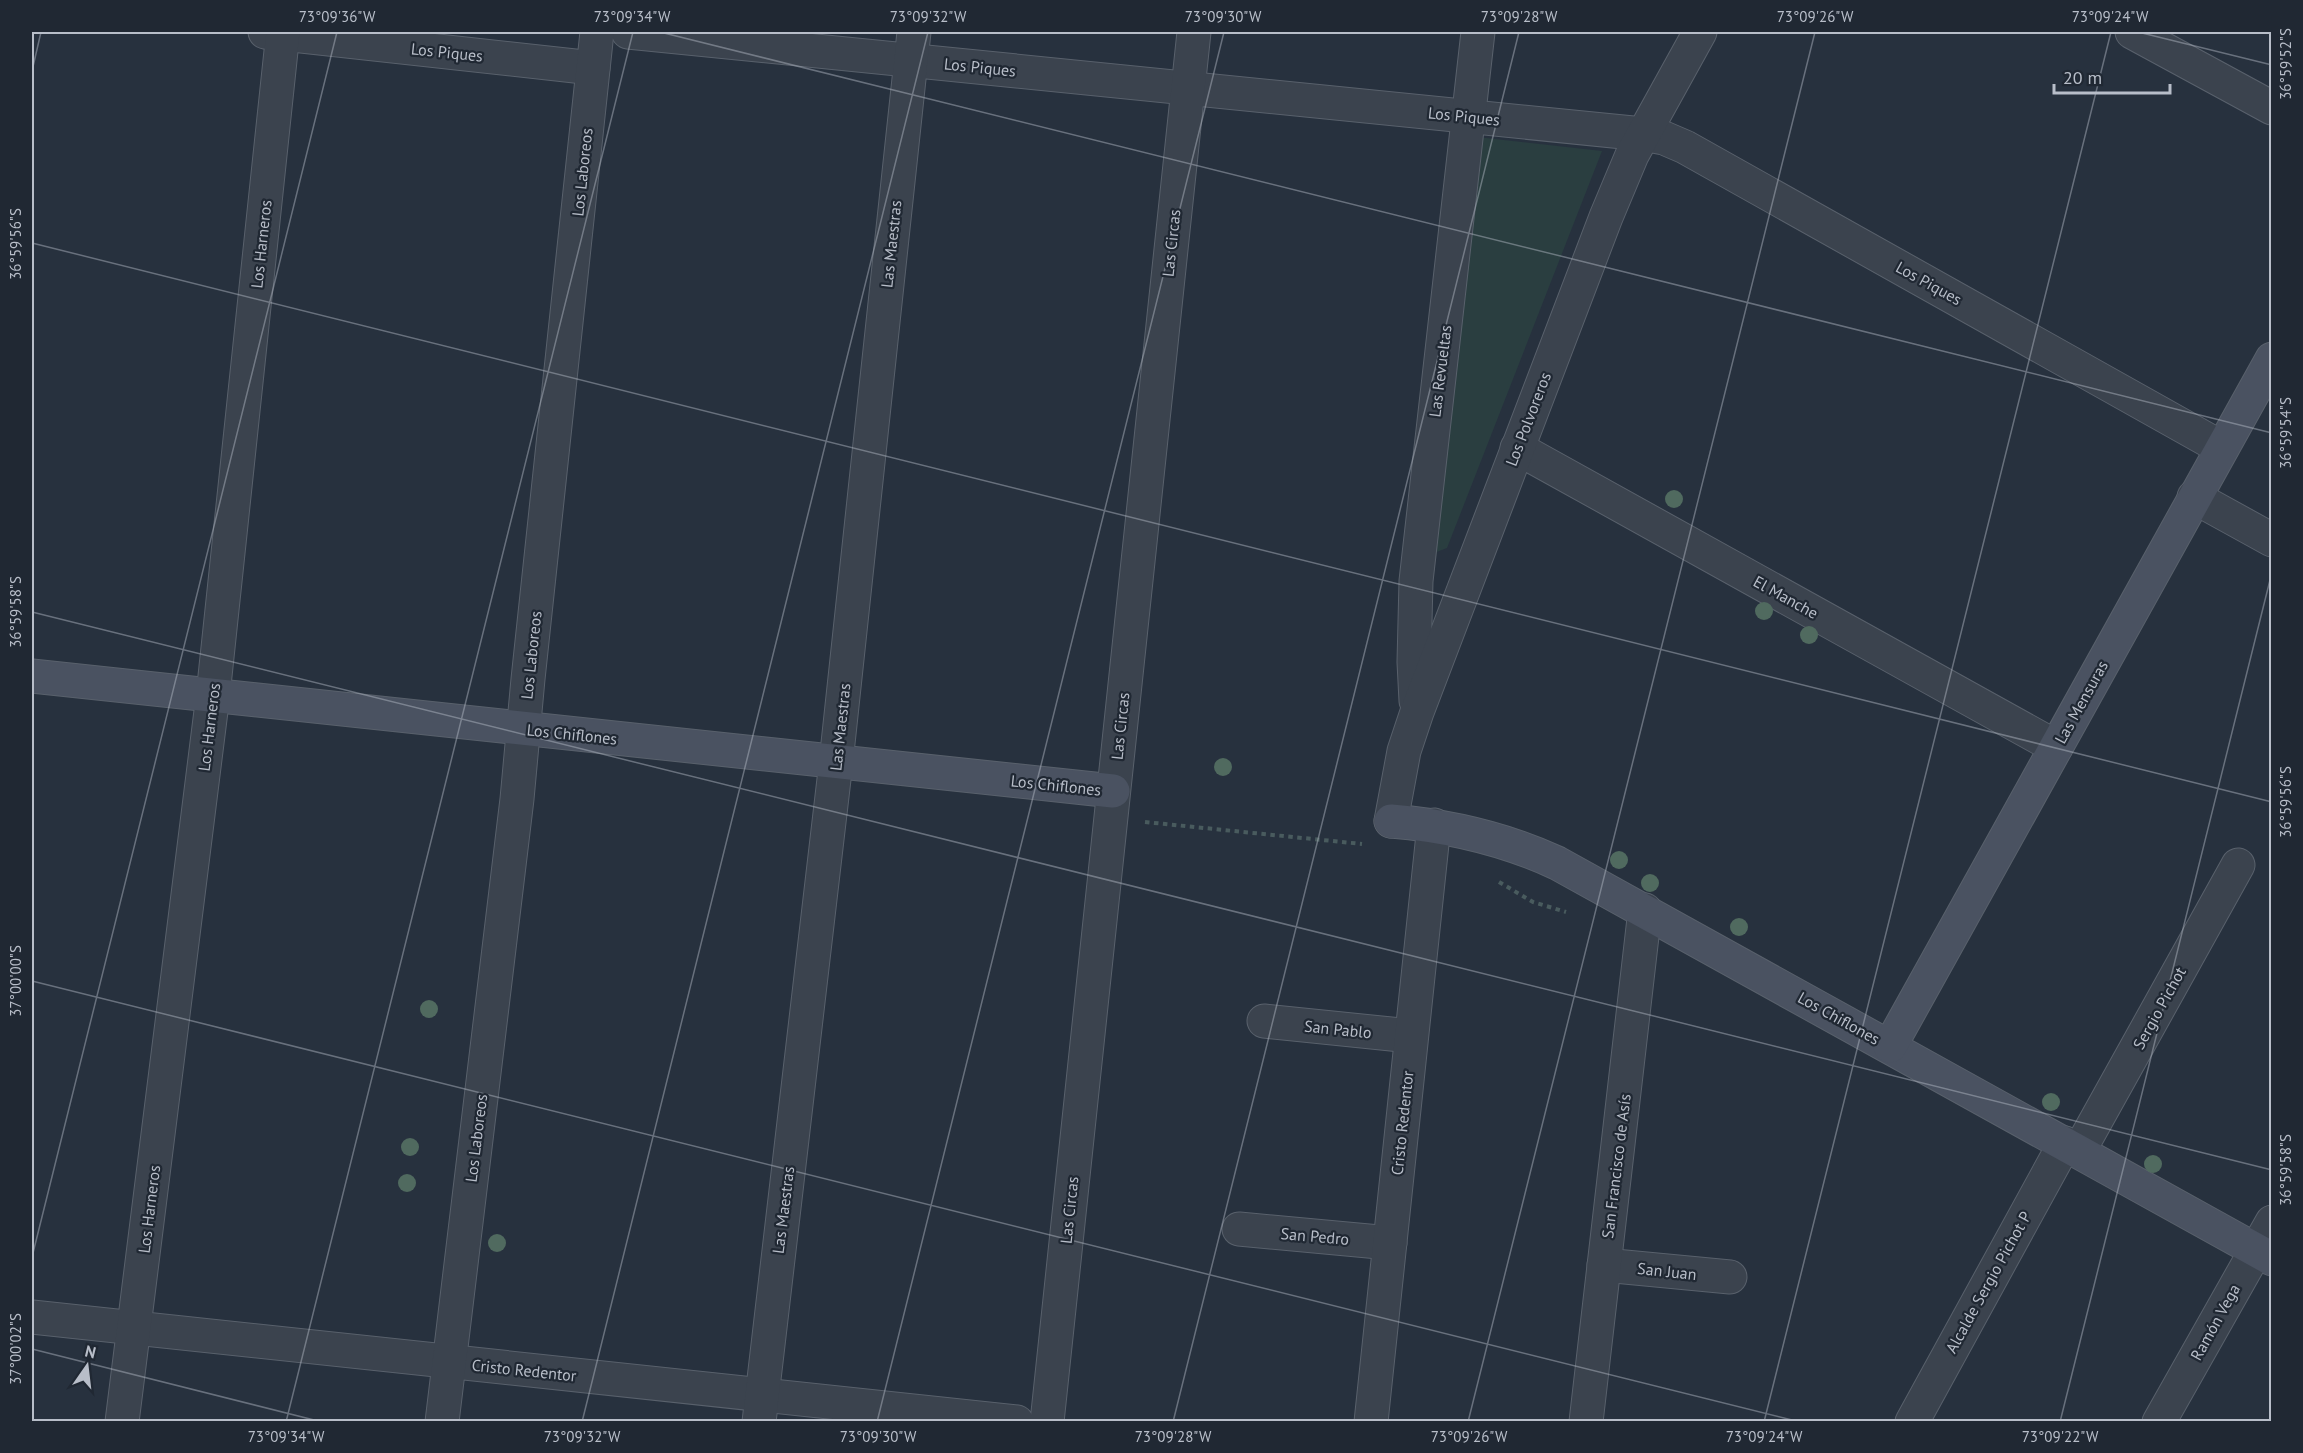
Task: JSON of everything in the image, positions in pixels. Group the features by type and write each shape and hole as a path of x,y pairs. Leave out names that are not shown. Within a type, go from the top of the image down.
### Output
{"street":[{"name":"Los Piques","path":"277,32 593,68"},
{"name":"Los Harneros","path":"122,1422 213,695 277,32"},
{"name":"Los Laboreos","path":"441,1422 518,799 597,32"},
{"name":"Los Piques","path":"628,32 912,46 1188,88 1664,138 1685,147 2222,448"},
{"name":"Las Circas","path":"1047,1422 1194,32"},
{"name":"Las Revueltas","path":"1417,712 1414,662 1416,581 1478,32"},
{"name":"Los Polvoreros","path":"1381,833 1417,712 1621,177 1700,32"},
{"path":"2132,32 2271,108"},
{"name":"Las Maestras","path":"760,1408 836,762 912,46"},
{"name":"Las Mensuras","path":"1890,1046 2271,359"},
{"name":"El Manche","path":"1516,448 2056,747"},
{"path":"2194,498 2271,540"},
{"name":"Los Chiflones","path":"32,676 836,762 1112,805"},
{"name":"Los Chiflones","path":"1381,833 1434,825 1493,837 1524,848 1645,910 2264,1254"},
{"name":"Cristo Redentor","path":"1371,1422 1434,825"},
{"name":"Sergio Pichot","path":"2072,1147 2238,865"},
{"name":"San Francisco de Asís","path":"1586,1422 1645,910"},
{"name":"San Pablo","path":"1264,1021 1411,1036"},
{"name":"Alcalde Sergio Pichot P","path":"1912,1422 2072,1147"},
{"name":"Ramón Vega","path":"2159,1422 2264,1254 2271,1222"},
{"name":"San Pedro","path":"1239,1229 1390,1243"},
{"name":"San Juan","path":"1605,1264 1730,1277"},
{"name":"Cristo Redentor","path":"32,1317 449,1361 760,1408 1017,1422"}],"path":[{"path":"1112,805 1381,833"},
{"path":"1493,878 1533,902 1568,913"}],"green space":[{"path":"1477,137 1602,151 1447,548 1434,553"}]}
